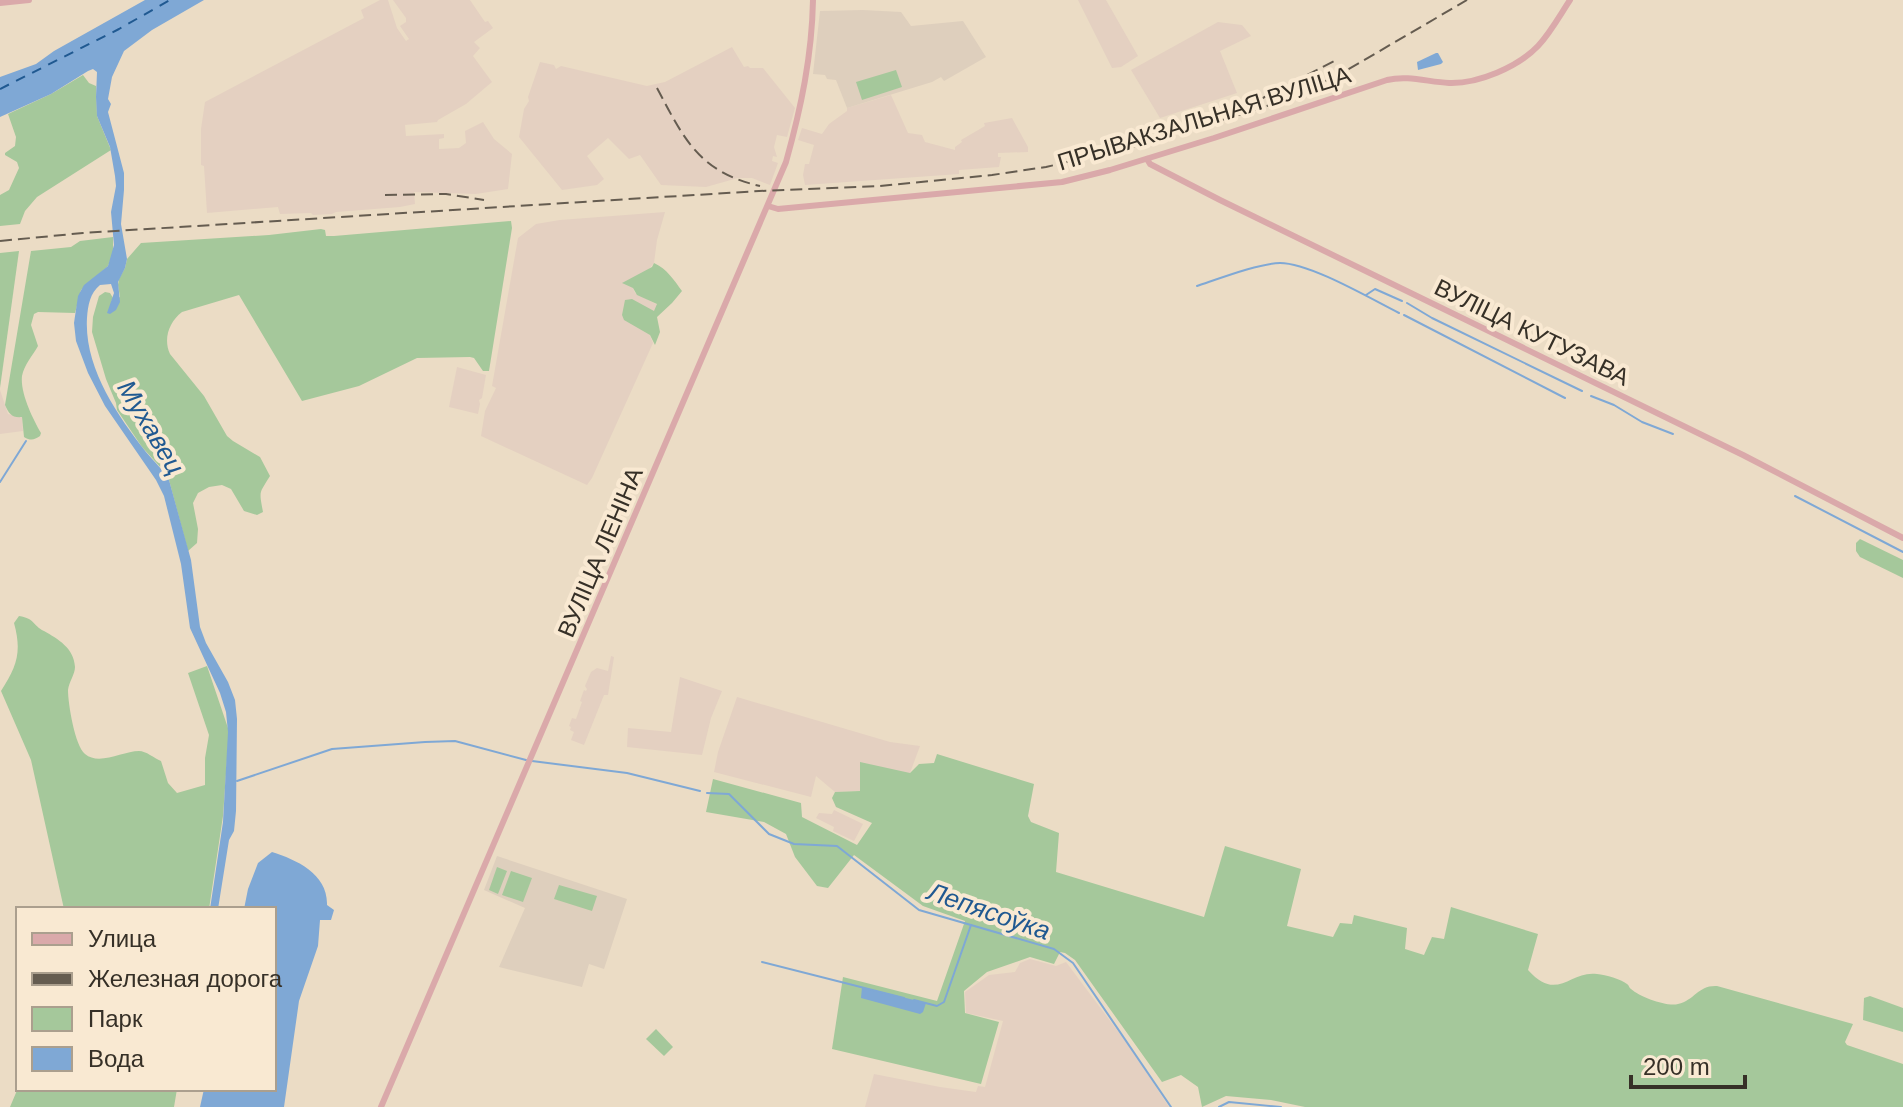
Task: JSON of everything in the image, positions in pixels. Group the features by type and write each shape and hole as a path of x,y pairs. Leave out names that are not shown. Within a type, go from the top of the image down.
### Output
{"main road":[{"path":"0,3 29,0"},
{"name":"ВУЛІЦА ЛЕНІНА","path":"381,1107 786,162 805,89 813,0"},
{"name":"ПРЫВАКЗАЛЬНАЯ ВУЛІЦА","path":"768,206 791,208 1062,182 1147,159 1387,80 1471,81 1517,62 1535,49 1570,0"},
{"name":"ВУЛІЦА КУТУЗАВА","path":"1147,159 1150,164 1220,200 1743,455 1903,538"}],"shaded area":[{"path":"380,0 388,0 397,28 406,41 409,39 400,26 406,18 393,0 470,0 493,28 474,42 480,48 473,56 492,82 466,104 437,122 405,125 406,136 444,134 444,138 439,139 439,149 459,148 466,143 465,131 483,122 494,139 512,154 508,189 476,194 414,192 415,204 332,214 280,214 278,207 207,213 204,166 201,165 205,102 364,18 361,10"},
{"path":"1078,0 1106,0 1138,56 1121,67 1112,68"},
{"path":"820,11 901,12 911,26 963,21 986,57 944,81 941,77 847,108 836,80 813,74"},
{"path":"1218,22 1242,25 1251,36 1220,51 1237,93 1160,118 1131,70"},
{"path":"732,47 744,67 763,68 795,108 787,137 777,135 774,147 777,157 773,156 772,161 778,163 770,185 752,178 738,178 706,187 661,185 640,155 629,159 608,138 587,156 604,179 597,185 562,190 519,137 524,109 540,62 554,65 556,69 561,66 647,86 665,82"},
{"path":"891,95 908,133 922,135 925,142 955,150 961,140 985,126 984,123 1012,118 1028,152 998,153 1001,157 999,167 959,170 959,174 805,185 805,164 809,164 814,145 798,140 802,128 822,134 847,108"},
{"path":"665,212 654,263 633,288 635,293 658,305 654,312 636,302 653,343 587,485 481,436 485,411 496,388 492,386 518,238 536,224"},
{"path":"457,367 486,375 478,414 449,407"},
{"path":"0,390 8,414 22,417 23,431 0,434"},
{"path":"611,656 614,657 608,695 604,695 584,745 571,740 574,732 569,726 572,718 576,719 591,672 597,668 608,671"},
{"path":"680,677 722,691 711,718 702,755 627,747 628,728 671,732"},
{"path":"737,697 890,742 920,746 910,773 860,791 835,792 816,776 811,797 714,772"},
{"path":"834,810 863,824 854,841 816,818 819,813 832,814"},
{"path":"497,856 627,899 604,969 589,964 582,987 499,967 525,908 484,890"},
{"path":"1030,959 1056,966 1066,962 1132,1050 1169,1107 865,1107 874,1074 976,1092 978,1086 985,1087 1003,1021 966,1013 965,992 989,975 1015,972 1020,963"}],"green space":[{"path":"896,70 902,87 862,100 856,82"},
{"path":"83,75 96,86 97,116 111,150 37,197 25,211 20,224 0,226 0,195 9,190 19,168 17,162 5,155 15,146 16,137 8,114"},
{"path":"511,221 489,371 483,371 470,357 417,358 359,386 302,401 239,295 177,316 167,337 170,354 204,396 227,436 260,457 270,476 261,492 263,512 257,515 244,511 231,489 222,485 198,493 193,503 197,543 188,551 169,480 117,410 92,332 99,296 110,293 113,298 111,302 120,297 119,279 127,259 141,243 321,229 325,230 326,236 334,236"},
{"path":"113,237 113,253 108,266 81,290 75,313 34,314 31,325 38,346 25,368 22,383 28,406 41,433 34,439 26,438 22,417 11,415 5,405 31,251 71,247 80,241"},
{"path":"19,251 0,388 0,253"},
{"path":"654,263 682,291 657,317 660,332 655,345 650,335 624,320 622,315 625,300 632,299 654,311 657,304 637,295 633,288 622,283"},
{"path":"1860,539 1903,560 1903,578 1860,557 1856,543"},
{"path":"19,616 31,620 72,654 75,667 68,690 69,705 81,750 97,759 144,752 161,761 168,783 177,793 205,785 209,735 188,673 207,666 229,731 223,816 209,907 64,907 31,760 1,691 16,658 18,642 14,623"},
{"path":"937,754 1034,784 1028,816 1031,822 1059,833 1056,872 1204,917 1225,846 1301,869 1287,926 1333,937 1340,923 1352,924 1354,915 1407,928 1405,949 1424,955 1432,937 1444,939 1451,907 1538,934 1528,970 1547,984 1563,983 1587,974 1601,975 1621,980 1647,998 1673,1005 1684,1002 1705,988 1717,986 1853,1024 1845,1042 1847,1045 1903,1064 1903,1107 1305,1107 1226,1096 1202,1107 1198,1087 1181,1075 1162,1082 1075,960 1060,952 1054,964 1030,957 987,972 964,991 965,1013 999,1022 981,1084 832,1049 843,977 937,1001 965,921 923,906 854,855 828,888 817,886 795,857 786,834 764,822 706,812 713,779 801,803 802,817 857,845 872,823 836,807 832,798 835,792 860,791 860,762 910,773 919,764 934,763"},
{"path":"497,867 507,871 498,894 489,890"},
{"path":"511,871 532,878 523,902 502,895"},
{"path":"559,885 597,896 592,911 554,899"},
{"path":"1870,996 1903,1008 1903,1032 1863,1020 1864,998"},
{"path":"656,1029 673,1047 664,1056 646,1039"},
{"path":"17,1091 177,1091 174,1107 10,1107"}],"water":[{"path":"145,0 204,0 152,30 124,51 112,77 108,112 124,173 121,224 127,259 118,282 120,302 116,310 107,313 114,293 111,284 100,285 92,296 87,313 87,336 104,390 135,438 169,480 191,560 200,627 235,700 236,811 218,907 210,907 223,822 228,732 226,712 190,628 181,564 164,496 105,406 76,341 74,323 78,296 84,285 108,266 114,245 111,212 116,186 110,147 97,116 97,72 93,69 88,71 51,94 0,117 0,77 36,64"},
{"path":"1436,53 1443,62 1441,64 1418,70 1417,62"},
{"path":"272,852 301,864 317,877 326,894 327,905 334,910 331,920 320,920 318,946 299,1001 284,1107 200,1107 204,1091 276,1091 276,907 244,907 258,863"},
{"path":"862,987 926,1003 920,1014 861,998"}],"waterway":[{"path":"1197,286 1280,263 1307,269 1399,313"},
{"path":"1366,295 1375,289 1402,301"},
{"path":"1407,303 1582,391"},
{"path":"1404,315 1565,398"},
{"path":"1591,396 1673,434"},
{"path":"0,482 26,441"},
{"path":"1795,496 1903,552"},
{"name":"Лепясоўка","path":"237,781 332,749 425,742 455,741 526,760"},
{"name":"Лепясоўка","path":"532,761 627,773 700,791"},
{"name":"Лепясоўка","path":"707,793 729,794 769,834 794,844 837,846 919,910 1054,949 1073,963 1171,1107"},
{"path":"914,1000 937,1006 944,1002 971,925"},
{"path":"762,962 904,998"},
{"name":"Лепясоўка","path":"1219,1107 1229,1102 1281,1107"}],"ferry route":[{"path":"0,89 170,0"}],"railway":[{"path":"0,241 83,233 880,186 1046,167 1152,142 1286,100 1342,73 1467,0"},
{"path":"1259,100 1336,60"},
{"path":"657,88 685,138 696,151 722,172 760,186"},
{"path":"385,195 446,194 484,200"}],"water label":[{"name":"Мухавец","path":"151,427"}]}
